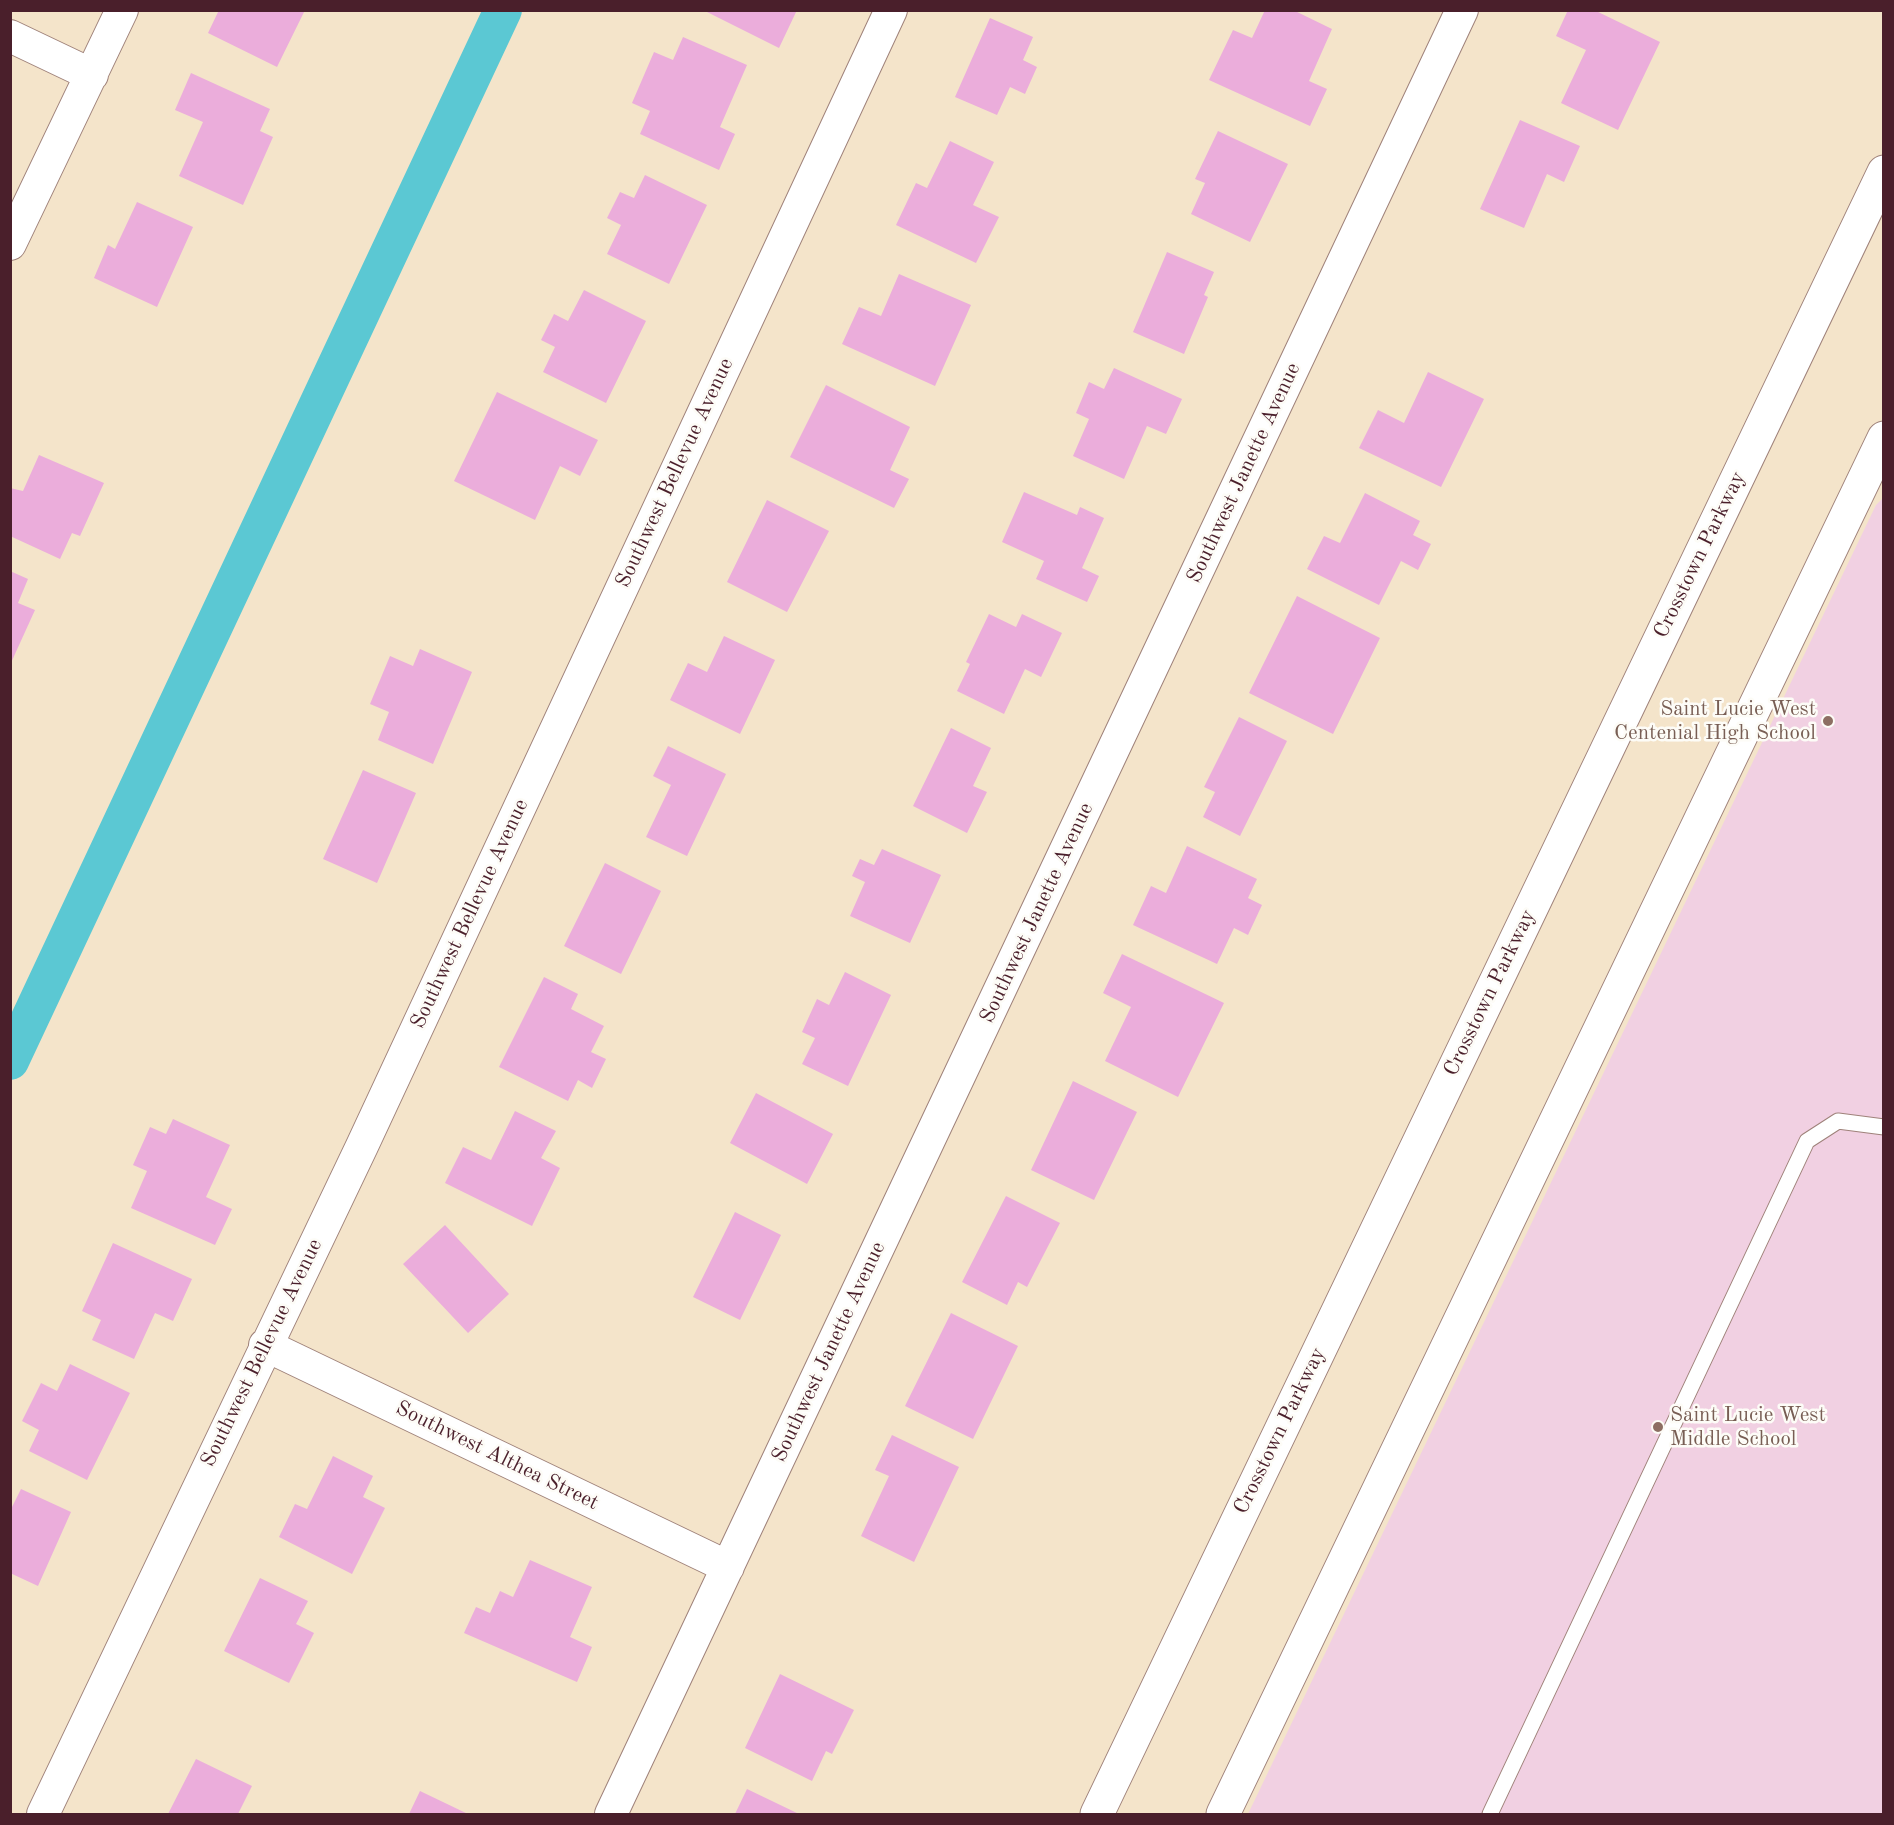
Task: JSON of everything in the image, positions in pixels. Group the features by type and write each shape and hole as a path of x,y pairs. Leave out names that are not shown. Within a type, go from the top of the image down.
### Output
{"main road":[{"name":"Crosstown Parkway","path":"1097,1815 1884,172"},
{"path":"1223,1815 1884,438"}],"street":[{"path":"10,244 122,10"},
{"name":"Southwest Bellevue Avenue","path":"43,1815 367,1135 891,10"},
{"name":"Southwest Janette Avenue","path":"611,1815 1462,10"},
{"path":"10,36 92,75"},
{"name":"Southwest Althea Street","path":"265,1345 728,1567"}],"lane":[{"path":"1492,1814 1807,1141 1838,1121 1884,1127"}],"shaded area":[{"name":"Saint Lucie West Middle School","path":"1883,498 1883,1814 1248,1814 1876,505"}],"building":[{"path":"219,10 305,10 277,67 208,33"},
{"path":"703,10 797,10 779,48"},
{"path":"1265,10 1293,10 1332,29 1309,81 1327,89 1310,126 1209,80 1233,30 1252,38"},
{"path":"1568,10 1594,10 1660,42 1618,130 1561,103 1586,50 1556,36"},
{"path":"990,18 1033,37 1023,60 1037,67 1025,94 1010,87 997,115 955,97"},
{"path":"683,37 747,65 720,127 735,134 719,170 640,134 650,111 632,103 654,52 673,60"},
{"path":"191,73 270,109 260,131 273,137 243,205 179,176 203,122 175,110"},
{"path":"1520,120 1580,146 1564,182 1547,174 1524,228 1480,209"},
{"path":"1218,131 1288,164 1250,242 1191,214 1205,183 1195,179"},
{"path":"950,141 994,162 973,205 999,217 976,263 896,225 916,183 927,188"},
{"path":"645,175 707,205 669,284 607,254 621,225 607,218 620,192 634,198"},
{"path":"137,202 193,227 157,307 94,278 108,245 115,249"},
{"path":"1167,252 1214,272 1204,295 1208,297 1184,354 1133,332"},
{"path":"899,274 971,305 935,386 842,344 859,307 881,316"},
{"path":"584,290 646,321 606,403 543,372 555,347 541,340 554,314 568,321"},
{"path":"1114,368 1182,399 1166,434 1147,426 1124,479 1073,456 1089,419 1076,413 1089,382 1104,389"},
{"path":"1428,372 1484,399 1441,487 1359,448 1378,410 1404,423"},
{"path":"826,385 910,427 890,470 909,479 894,508 790,457"},
{"path":"497,392 598,440 580,476 560,466 535,520 454,481"},
{"path":"39,455 104,483 80,536 72,533 60,559 10,536 10,488 23,491"},
{"path":"1024,492 1077,515 1080,507 1104,518 1082,568 1099,576 1087,602 1036,579 1044,561 1002,542"},
{"path":"1365,493 1420,521 1413,535 1431,544 1418,570 1401,561 1379,605 1307,569 1324,536 1340,543"},
{"path":"767,500 829,531 787,612 727,582"},
{"path":"10,571 28,579 18,603 35,610 10,665"},
{"path":"1297,596 1380,638 1333,734 1249,693"},
{"path":"989,614 1016,627 1022,614 1062,633 1041,677 1025,669 1004,714 957,691 970,664 966,662"},
{"path":"724,636 775,660 740,734 670,700 688,663 707,672"},
{"path":"420,649 472,672 433,764 378,740 389,712 370,704 390,656 413,666"},
{"path":"1239,717 1287,741 1240,836 1203,817 1215,792 1204,787"},
{"path":"951,728 991,748 973,786 987,792 967,833 913,806"},
{"path":"668,746 726,774 687,856 646,837 671,785 653,776"},
{"path":"363,770 416,793 377,883 323,859"},
{"path":"1187,846 1257,879 1248,898 1262,905 1248,935 1234,928 1217,964 1133,925 1151,886 1166,893"},
{"path":"882,849 941,875 910,943 850,916 865,882 852,876 860,859 874,865"},
{"path":"605,863 661,891 621,974 564,946"},
{"path":"1122,954 1224,1003 1178,1097 1105,1061 1131,1007 1103,993"},
{"path":"845,972 891,995 848,1086 802,1064 815,1038 802,1032 817,999 829,1005"},
{"path":"544,977 578,994 571,1009 604,1026 591,1052 606,1059 592,1088 578,1080 568,1101 499,1067"},
{"path":"1073,1081 1137,1112 1094,1200 1031,1170"},
{"path":"756,1093 833,1134 807,1184 730,1143"},
{"path":"515,1111 556,1131 541,1158 560,1168 532,1226 445,1183 463,1147 491,1160"},
{"path":"173,1119 230,1145 206,1197 232,1209 215,1245 131,1208 147,1171 133,1165 150,1127 166,1134"},
{"path":"1006,1196 1060,1223 1027,1287 1018,1282 1007,1305 962,1282"},
{"path":"735,1212 781,1235 740,1320 693,1297"},
{"path":"445,1225 509,1294 468,1333 403,1264"},
{"path":"113,1243 192,1279 173,1321 155,1313 134,1359 92,1340 101,1320 82,1311"},
{"path":"951,1313 1018,1346 973,1439 905,1406"},
{"path":"70,1364 130,1393 87,1480 29,1451 39,1430 22,1421 41,1383 57,1391"},
{"path":"892,1435 959,1467 914,1562 861,1536 889,1476 875,1470"},
{"path":"333,1456 373,1476 363,1497 385,1508 352,1574 279,1537 295,1504 307,1509"},
{"path":"21,1489 71,1512 38,1586 10,1573 10,1511"},
{"path":"530,1560 592,1587 570,1637 592,1647 577,1682 464,1633 476,1607 490,1613 500,1591 513,1597"},
{"path":"260,1578 308,1601 296,1624 314,1633 289,1683 224,1651"},
{"path":"780,1674 854,1710 832,1754 826,1751 812,1781 745,1748"},
{"path":"196,1759 252,1786 238,1814 168,1814"},
{"path":"747,1789 799,1814 735,1814"},
{"path":"420,1791 468,1814 409,1814"}],"waterway":[{"path":"10,1061 503,10"}],"place":[{"name":"Saint Lucie West Centenial High School","path":"1828,721"},
{"name":"Saint Lucie West Middle School","path":"1658,1427"}]}
